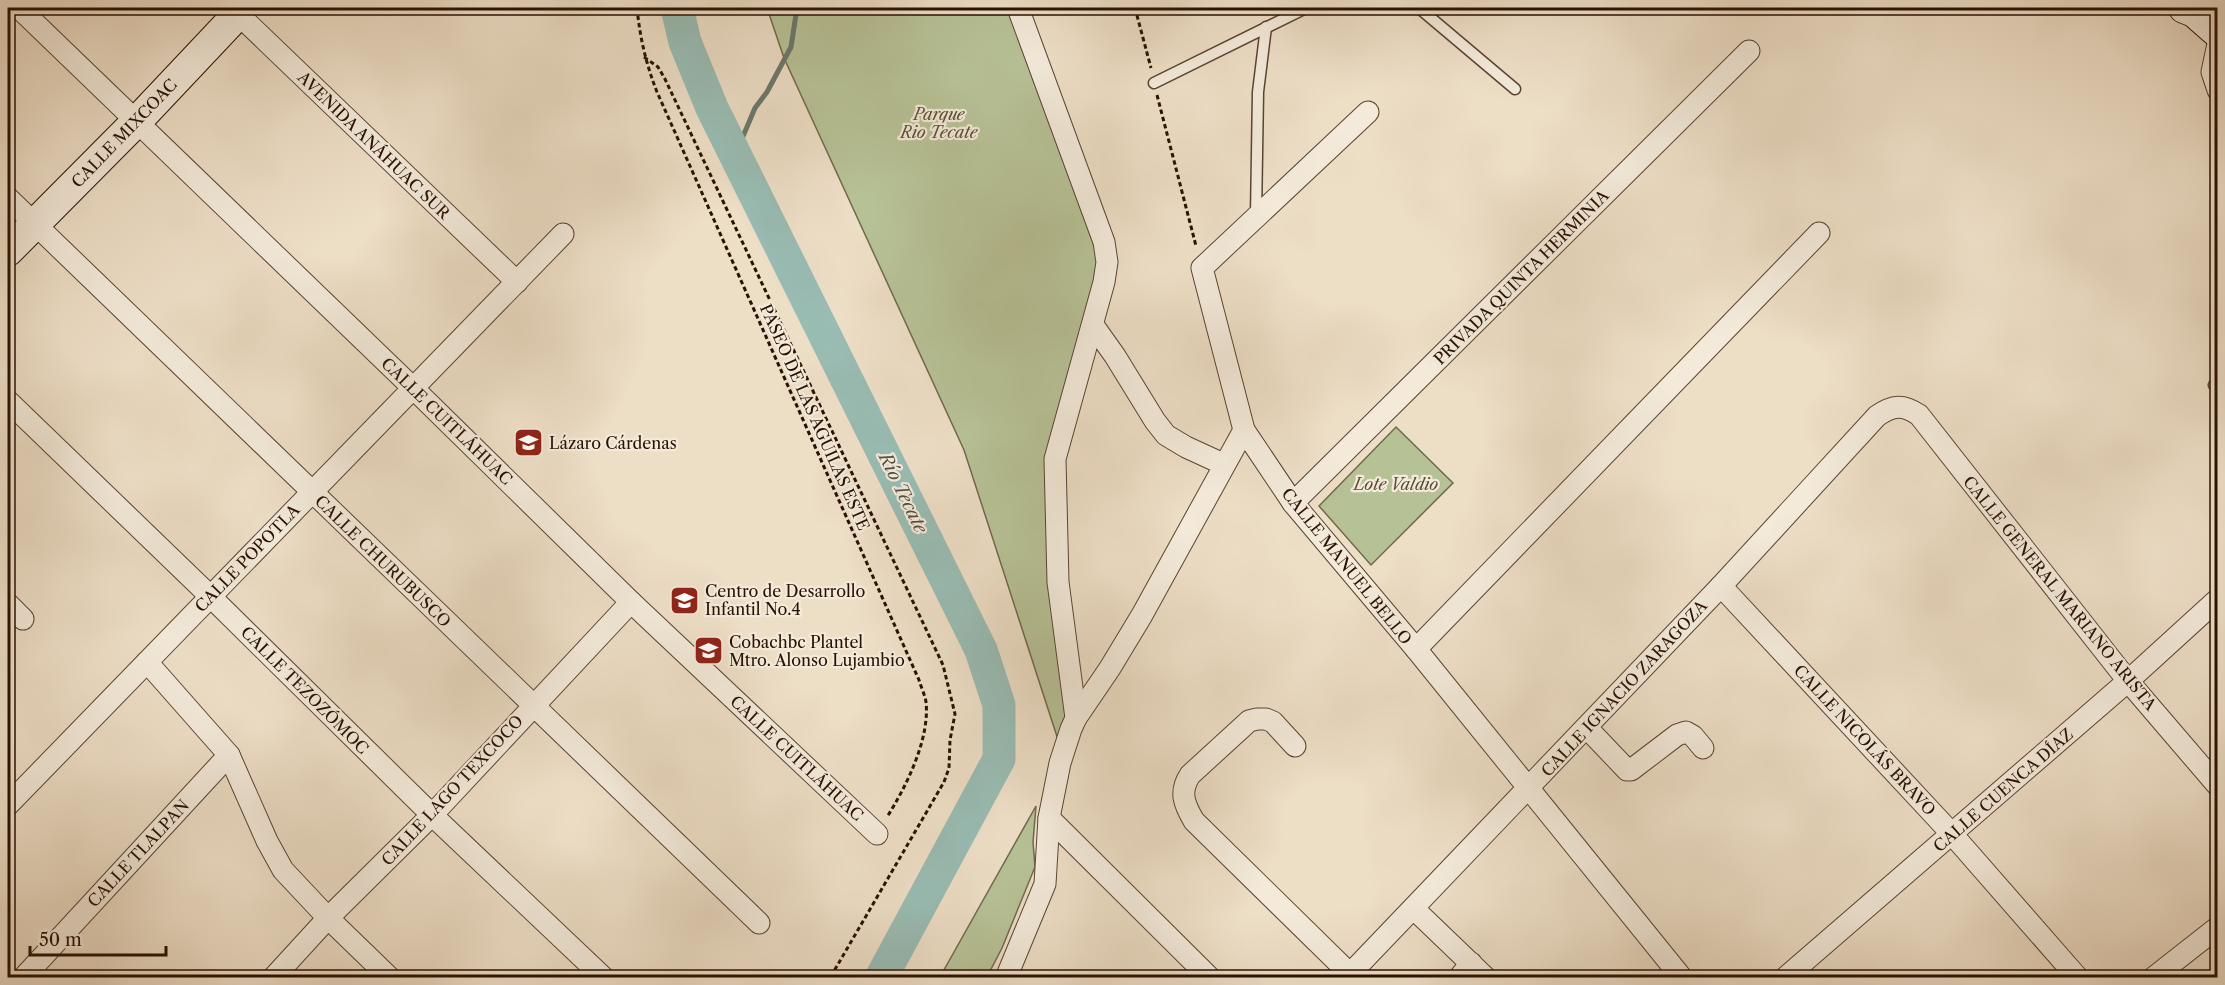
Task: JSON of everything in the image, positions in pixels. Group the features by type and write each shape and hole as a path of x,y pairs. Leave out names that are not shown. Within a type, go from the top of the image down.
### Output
{"main road":[{"path":"2184,8 2194,12 2217,33"},
{"name":"CALLE MIXCOAC","path":"8,251 138,120 238,10"}],"street":[{"name":"CALLE CUITLÁHUAC","path":"19,8 138,120 631,602 877,834"},
{"path":"1018,8 1104,242 1107,262 1093,325 1055,459 1058,582 1076,718"},
{"name":"AVENIDA ANÁHUAC SUR","path":"238,10 517,282"},
{"path":"2217,44 2212,72 2217,90"},
{"name":"PRIVADA QUINTA HERMINIA","path":"1293,503 1749,51"},
{"path":"1202,268 1368,112"},
{"name":"CALLE CHURUBUSCO","path":"8,198 759,923"},
{"path":"1416,650 1819,233"},
{"name":"CALLE POPOTLA","path":"8,805 563,234"},
{"name":"CALLE MANUEL BELLO","path":"1202,268 1244,430 1293,503 1416,650 1682,978"},
{"path":"1093,325 1166,435 1223,464"},
{"name":"CALLE TEZOZÓMOC","path":"8,401 432,815 604,978"},
{"name":"CALLE IGNACIO ZARAGOZA","path":"1352,976 1721,586 1877,416 1899,405"},
{"name":"CALLE GENERAL MARIANO ARISTA","path":"1899,405 1919,415 2128,681 2217,786"},
{"path":"1006,978 1045,884 1049,818 1060,763 1076,718 1142,615 1223,464 1244,430"},
{"name":"CALLE NICOLÁS BRAVO","path":"1721,586 1952,834 2078,978"},
{"name":"CALLE CUENCA DÍAZ","path":"1785,978 2128,681 2217,599"},
{"name":"CALLE LAGO TEXCOCO","path":"273,978 328,918 432,815 631,602"},
{"path":"8,604 23,618"},
{"path":"147,662 229,755 276,860 292,881 390,978"},
{"path":"1295,746 1273,722 1266,718 1249,721 1190,775 1184,785 1182,796 1194,821 1352,976"},
{"path":"1587,728 1627,770 1631,770 1677,735 1686,732 1693,736 1703,748"},
{"name":"CALLE TLALPAN","path":"22,978 229,755"},
{"path":"1049,818 1210,978"},
{"path":"1413,909 1472,973"},
{"path":"2153,978 2217,927"}],"lane":[{"path":"1154,83 1306,8"},
{"path":"1419,8 1515,89"},
{"path":"1256,218 1258,92 1266,27"}],"path":[{"name":"PASEO DE LAS AGUILAS ESTE","path":"637,8 640,42 657,92 926,703 923,729 914,767 901,795 877,834"},
{"path":"1135,8 1202,268"},
{"path":"644,57 658,67 665,79 943,665 955,714 944,782 830,978"}],"green space":[{"name":"Parque Rio Tecate","path":"767,8 1021,8 1105,271 1060,417 1070,683 1062,752 964,450 784,58"},
{"name":"Lote Valdio","path":"1396,427 1453,483 1371,565 1319,506"},
{"path":"1036,806 1033,842 1035,867 1002,948 987,977 940,977"}],"waterway":[{"name":"Río Tecate","path":"677,8 685,42 712,108 981,650 999,705 999,759 881,978"},
{"path":"738,160 741,141 755,108 767,92 791,47 797,8"}],"place":[{"name":"Lázaro Cárdenas","path":"528,443"},
{"name":"Centro de Desarrollo Infantil No.4","path":"684,600"},
{"name":"Cobachbc Plantel Mtro. Alonso Lujambio","path":"708,651"}]}
